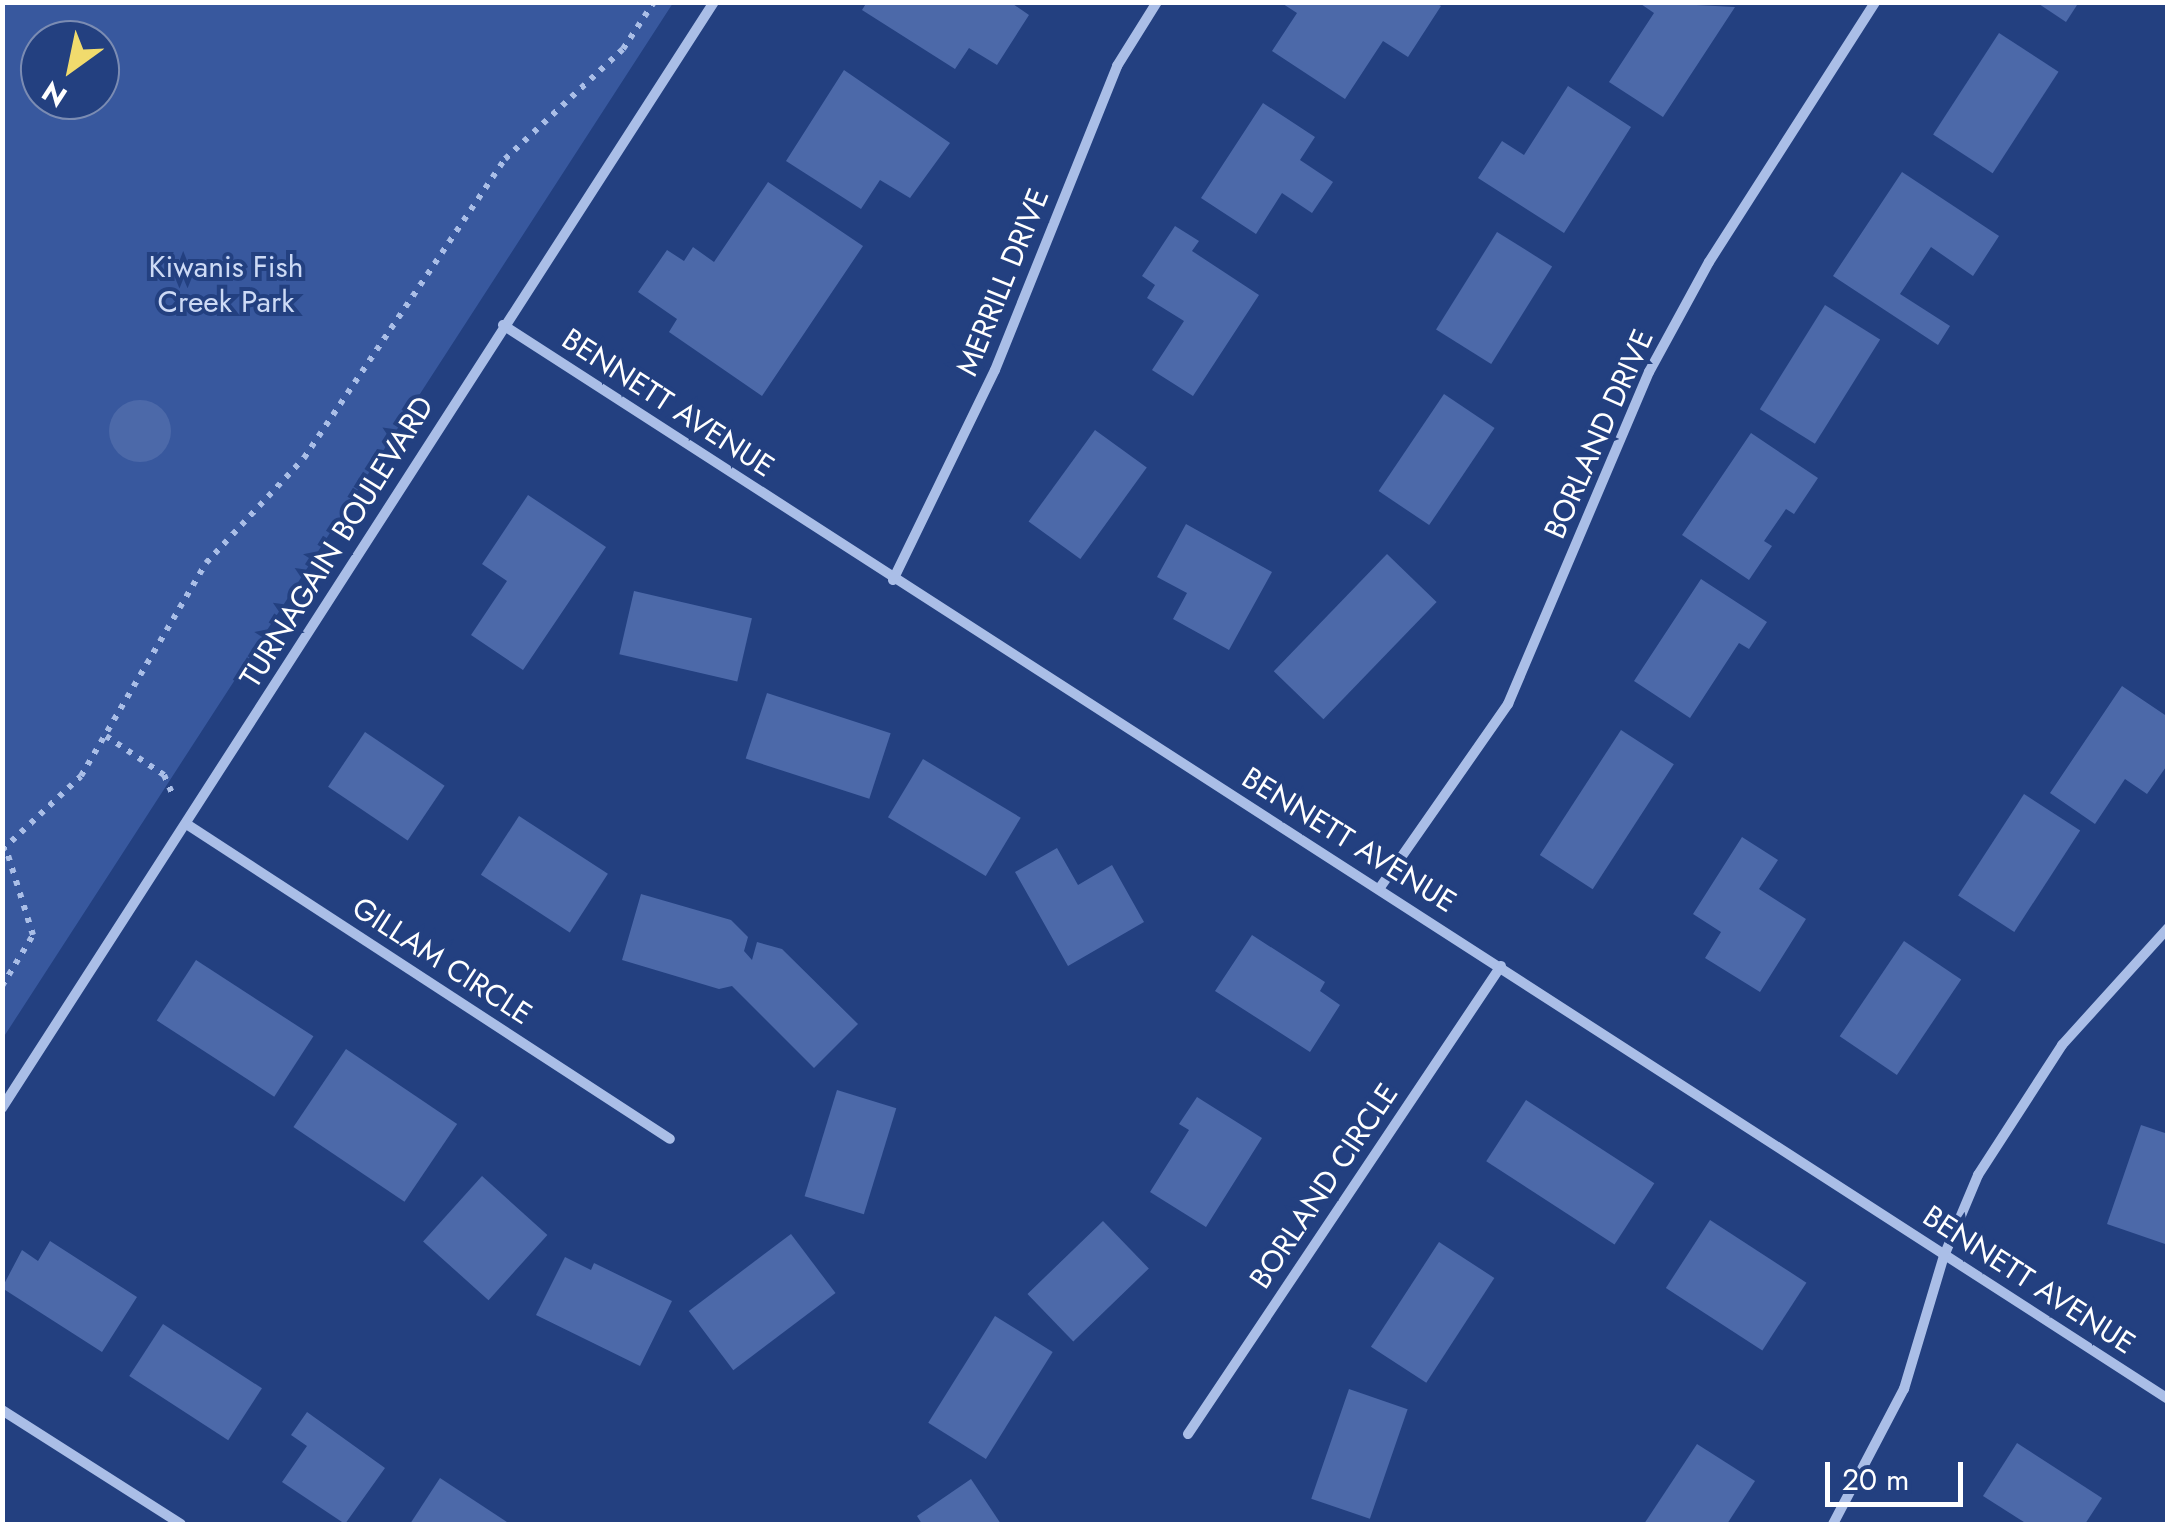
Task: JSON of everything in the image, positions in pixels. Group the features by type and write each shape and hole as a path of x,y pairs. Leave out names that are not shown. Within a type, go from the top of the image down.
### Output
{"street":[{"name":"TURNAGAIN BOULEVARD","path":"2,1108 188,826 503,325 714,2"},
{"name":"MERRILL DRIVE","path":"892,580 995,370 1117,66 1158,2"},
{"name":"BORLAND DRIVE","path":"1379,889 1508,704 1649,372 1709,262 1875,2"},
{"name":"BENNETT AVENUE","path":"503,325 892,580 1502,966 2168,1400"},
{"name":"GILLAM CIRCLE","path":"188,826 670,1139"},
{"path":"1834,1524 1904,1389 1944,1256 1978,1176 2062,1045 2168,928"},
{"name":"BORLAND CIRCLE","path":"1188,1434 1502,966"},
{"path":"2,1410 181,1524"}],"path":[{"path":"2,986 33,935 4,850 56,806 106,736 206,563 304,458 506,159 624,48 654,2"},
{"path":"106,736 164,776 188,826"}],"green space":[{"name":"Kiwanis Fish Creek Park","path":"2,3 673,3 3,1038"}],"building":[{"path":"867,2 1010,2 1029,15 997,65 969,48 955,69 862,10"},
{"path":"1280,2 1434,2 1441,6 1408,57 1383,41 1345,99 1272,51 1297,13"},
{"path":"1638,2 1735,7 1663,117 1609,82 1654,13"},
{"path":"2036,2 2079,2 2066,22"},
{"path":"1999,33 2059,72 1993,173 1933,134"},
{"path":"844,70 950,143 910,198 880,180 861,209 786,161"},
{"path":"1568,86 1631,127 1564,233 1478,178 1502,141 1524,155"},
{"path":"1263,103 1315,137 1300,160 1333,182 1312,213 1282,193 1256,234 1201,198"},
{"path":"1902,172 1999,236 1973,276 1931,247 1900,294 1950,326 1938,345 1833,276"},
{"path":"768,182 863,246 762,396 669,332 677,319 638,292 667,250 684,261 693,247 714,262"},
{"path":"1175,226 1199,241 1192,251 1259,295 1193,396 1152,370 1184,321 1147,298 1155,285 1142,276"},
{"path":"1497,232 1552,266 1491,364 1436,330"},
{"path":"1825,305 1880,339 1815,444 1760,409"},
{"path":"1444,394 1495,428 1429,525 1379,491"},
{"path":"140,400 162,409 171,431 162,453 140,462 118,453 109,431 118,409"},
{"path":"1095,430 1147,468 1080,559 1029,521"},
{"path":"1751,433 1818,478 1794,514 1786,509 1764,541 1772,546 1749,580 1682,535"},
{"path":"528,495 606,547 523,670 471,635 507,581 482,564"},
{"path":"1186,524 1272,572 1229,650 1173,619 1187,593 1157,577"},
{"path":"1387,554 1437,602 1323,719 1274,671"},
{"path":"1701,579 1767,622 1749,649 1739,643 1690,718 1634,681"},
{"path":"634,591 752,618 737,682 619,654"},
{"path":"2122,686 2168,717 2168,764 2147,794 2125,779 2095,824 2050,793"},
{"path":"767,693 891,733 869,799 746,759"},
{"path":"1621,730 1674,764 1593,889 1540,855"},
{"path":"365,732 445,786 408,840 328,787"},
{"path":"923,759 1021,818 986,876 888,817"},
{"path":"2024,794 2080,830 2014,932 1958,895"},
{"path":"519,816 608,874 570,932 481,875"},
{"path":"1742,837 1778,860 1759,889 1806,919 1760,992 1705,958 1721,932 1693,914"},
{"path":"1057,848 1078,885 1112,865 1144,922 1068,966 1015,872"},
{"path":"641,894 731,920 748,937 744,951 752,960 757,942 782,949 858,1024 814,1068 732,986 719,989 622,960"},
{"path":"1252,935 1325,982 1320,991 1340,1005 1310,1052 1215,991"},
{"path":"1904,941 1961,980 1897,1075 1840,1036"},
{"path":"196,960 313,1036 274,1097 157,1020"},
{"path":"346,1049 457,1124 405,1202 293,1127"},
{"path":"837,1090 896,1108 864,1214 805,1196"},
{"path":"1197,1097 1262,1138 1206,1227 1150,1192 1189,1130 1179,1124"},
{"path":"1526,1100 1654,1183 1615,1245 1486,1161"},
{"path":"2141,1125 2168,1134 2168,1245 2107,1224"},
{"path":"482,1176 547,1235 489,1300 423,1241"},
{"path":"1710,1220 1806,1283 1762,1351 1666,1288"},
{"path":"1103,1221 1149,1268 1073,1341 1027,1294"},
{"path":"791,1234 836,1293 733,1370 689,1311"},
{"path":"50,1241 137,1297 102,1352 2,1288 22,1250 38,1261"},
{"path":"1439,1242 1494,1278 1426,1383 1371,1347"},
{"path":"565,1257 591,1270 594,1263 672,1301 640,1366 536,1315"},
{"path":"995,1316 1053,1352 986,1459 928,1423"},
{"path":"163,1324 262,1388 228,1440 129,1376"},
{"path":"1349,1389 1408,1409 1370,1519 1311,1499"},
{"path":"307,1412 385,1468 345,1524 282,1482 307,1446 291,1435"},
{"path":"2017,1443 2102,1498 2085,1524 2027,1524 1983,1496"},
{"path":"1697,1444 1755,1481 1727,1524 1644,1524"},
{"path":"440,1478 510,1524 410,1524"},
{"path":"971,1479 1001,1524 922,1524 917,1516"}]}
